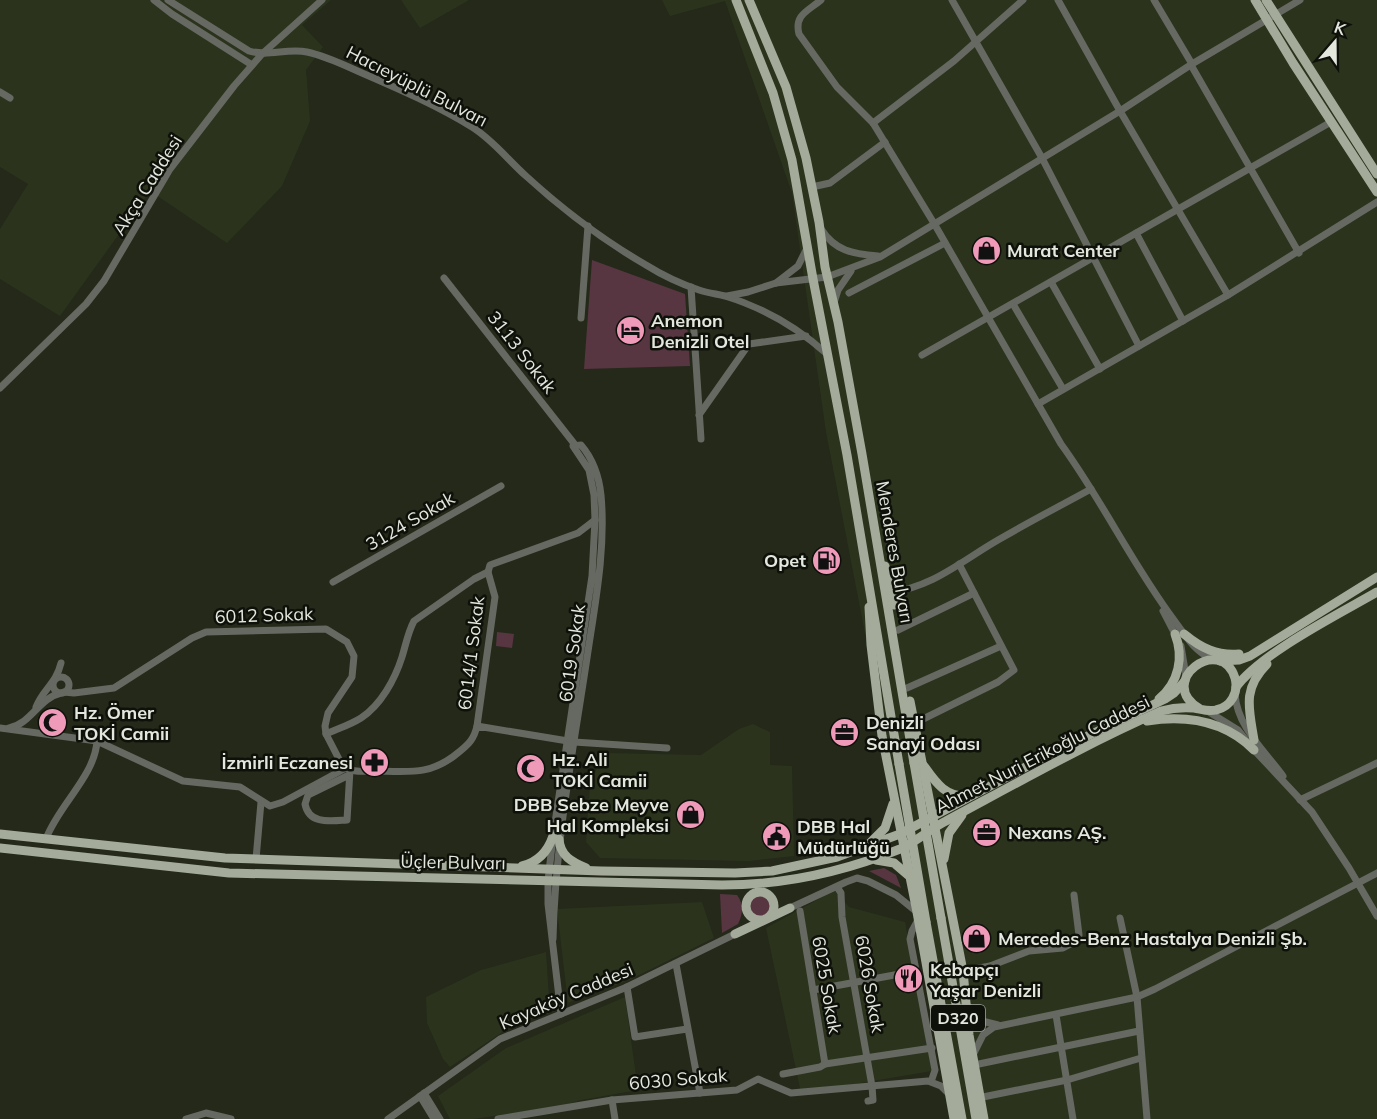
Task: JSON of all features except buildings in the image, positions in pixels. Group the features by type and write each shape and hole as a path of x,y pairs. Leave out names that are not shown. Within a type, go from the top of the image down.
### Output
{"main road":[{"name":"Menderes Bulvarı","path":"736,0 776,104 792,160 847,455 899,764 920,918 962,1119"},
{"name":"Menderes Bulvarı","path":"749,0 786,87 812,187 876,535 890,579 889,593 941,918 976,1098 976,1119"},
{"path":"1255,0 1271,17 1377,174"},
{"path":"1266,0 1271,17 1331,122 1377,192"},
{"path":"1377,577 1260,651 1239,660 1216,660 1194,665 1185,679 1187,697 1204,710 1222,708 1228,704 1248,674 1284,647 1377,592"},
{"path":"870,592 868,613 882,736 908,875 920,918 954,1119"},
{"path":"889,593 915,723 918,763 929,796 963,971 964,1000 974,1060 976,1098 984,1119"},
{"path":"1180,634 1199,646 1219,654 1260,651"},
{"path":"1150,706 1166,692 1178,670 1181,656 1180,634"},
{"path":"1254,740 1248,707 1250,690 1263,669 1284,647"},
{"path":"1216,660 1232,671 1236,689"},
{"name":"Ahmet Nuri Erikoğlu Caddesi","path":"900,834 1050,754 1174,693 1185,679"},
{"name":"Ahmet Nuri Erikoğlu Caddesi","path":"903,848 935,827 1136,723 1168,709 1204,710"},
{"path":"1136,723 1180,718 1197,720 1233,734 1254,750"},
{"path":"918,763 944,791 959,796 974,795"},
{"path":"893,799 896,809 901,813 914,816 921,813 929,796"},
{"path":"866,847 885,828 893,799"},
{"path":"943,868 949,833 966,811"},
{"name":"Üçler Bulvarı","path":"0,834 225,858 509,866 600,871 735,873 772,871 837,857 900,834"},
{"path":"509,866 526,865 540,858 556,837"},
{"path":"556,837 566,857 580,866 600,871"},
{"name":"Üçler Bulvarı","path":"0,848 229,873 722,885 783,882 871,860 903,848"},
{"path":"871,860 890,861 908,875"},
{"path":"911,886 916,876 924,870 936,870 945,880"},
{"path":"747,913 754,919 765,920 774,912 773,891 783,882"},
{"path":"722,885 738,892 746,902 747,913 742,927 735,934"},
{"path":"746,902 750,896 758,892 767,894 780,906 793,908"},
{"path":"735,934 793,908"}],"street":[{"path":"154,0 252,65"},
{"name":"Hacıeyüplü Bulvarı","path":"168,0 238,45 262,54 293,51 327,58 458,119 490,140 527,177 588,226 648,267 691,287 724,296 783,321 806,336 827,354"},
{"name":"Akça Caddesi","path":"0,388 86,304 104,281 170,169 212,113 262,54 322,0"},
{"path":"821,0 797,20 799,34 837,87 873,123 935,225 1061,444 1180,634 1192,645 1216,660"},
{"path":"952,0 1042,158 1139,346"},
{"path":"873,123 954,61 1023,0"},
{"path":"1058,0 1228,295"},
{"path":"1154,0 1299,253"},
{"path":"724,296 748,292 776,283 827,278 880,257 1120,111 1191,64 1300,0"},
{"path":"172,14 178,8"},
{"path":"0,92 10,98"},
{"path":"922,355 1331,122"},
{"path":"812,187 830,183 885,142"},
{"path":"1038,404 1299,253 1377,202"},
{"path":"581,318 588,226"},
{"path":"820,227 830,242 845,251 880,257"},
{"path":"1136,234 1183,321"},
{"path":"849,293 945,243"},
{"path":"776,283 798,266 807,248"},
{"path":"834,305 841,283 853,269"},
{"name":"3113 Sokak","path":"444,278 577,446"},
{"path":"1051,282 1100,369"},
{"path":"691,287 701,439"},
{"path":"1013,304 1063,390"},
{"path":"699,416 749,344 806,336"},
{"name":"6019 Sokak","path":"570,741 599,576 602,514 601,492 594,465 577,446"},
{"name":"6019 Sokak","path":"561,1014 548,904 592,576 595,520 594,495 589,470 577,446"},
{"name":"3124 Sokak","path":"333,582 501,486"},
{"path":"889,593 906,591 926,584 998,540 1091,489"},
{"name":"6014/1 Sokak","path":"477,726 495,597 488,572 492,563 578,533 602,514"},
{"path":"915,723 998,682 1014,670 959,564"},
{"path":"348,771 308,795 305,804 310,814 320,821 347,820 348,771 341,763 326,734 359,719 380,700 395,674 414,621 474,579 488,572"},
{"path":"898,630 974,593"},
{"name":"6012 Sokak","path":"0,728 21,724 50,696 62,692 109,689 120,685 192,638 206,632 326,629 347,642 354,656 352,677 326,719 326,734"},
{"path":"1180,634 1185,679"},
{"path":"908,688 1001,646"},
{"path":"61,663 68,681 68,689 62,692 57,691 54,687 61,663"},
{"name":"6012 Sokak","path":"35,709 46,690 60,677 88,690"},
{"path":"1236,689 1240,715 1254,740 1300,800"},
{"path":"1204,710 1238,730 1312,812 1377,916"},
{"path":"0,728 97,741 189,783 240,787 270,806 348,771 430,770 447,762 471,741 477,726 570,741 667,748"},
{"path":"46,839 56,817 92,764 97,751 97,741"},
{"path":"1300,800 1377,763"},
{"path":"256,859 261,802"},
{"path":"1139,1031 1062,1047 974,1060 975,1047 988,1030 1000,1025 1056,1015 1137,996 1175,979 1377,873"},
{"path":"793,908 822,889 837,887 854,879 865,880 903,900 920,918 910,939 932,1048 935,1070 930,1080"},
{"name":"6026 Sokak","path":"837,887 841,893 842,917 872,1086"},
{"path":"963,971 990,966 1023,953 1063,948 1073,944 1078,940 1079,935 1074,895"},
{"name":"6025 Sokak","path":"793,908 813,990 825,1064"},
{"path":"1120,918 1137,996 1147,1119"},
{"name":"Kayaköy Caddesi","path":"388,1119 500,1040 627,987 735,934"},
{"path":"676,964 700,1093"},
{"path":"813,990 916,971"},
{"path":"627,987 635,1037 687,1029"},
{"path":"964,1000 971,1011 982,1021 1000,1025"},
{"path":"1056,1015 1073,1119"},
{"path":"783,1074 825,1064 932,1048"},
{"path":"976,1098 1067,1080 1142,1058"},
{"path":"930,1080 939,1073 943,1062"},
{"name":"6030 Sokak","path":"498,1119 612,1100 737,1090 758,1079 791,1093 930,1080"},
{"path":"930,1080 950,1095"},
{"path":"868,1101 873,1100 872,1086"},
{"path":"422,1095 434,1119"},
{"path":"422,1095 440,1119"},
{"path":"612,1100 615,1119"},
{"path":"186,1119 206,1113 231,1119"}],"shaded area":[{"path":"0,0 331,0 302,25 323,47 306,70 310,121 282,186 227,243 150,191 60,316 0,279 0,229 28,184 0,167"},
{"path":"401,0 469,0 420,28"},
{"path":"662,0 1377,0 1377,1119 959,1119 826,432 792,193 725,1 670,16"},
{"path":"592,260 685,294 690,366 584,369"},
{"path":"497,632 514,634 512,648 496,646"},
{"name":"DBB Sebze Meyve Hal Kompleksi","path":"753,724 770,732 770,765 792,766 794,856 749,861 600,858 586,842 590,785 601,758 607,753 701,755 739,729"},
{"path":"884,868 896,875 901,888 869,871"},
{"path":"835,890 849,907 905,922 932,1071 801,1093 766,928"},
{"path":"720,894 737,895 742,909 738,924 722,933"},
{"path":"760,895 768,898 771,906 768,914 760,917 752,914 749,906 752,898"},
{"path":"702,902 714,938 629,980 568,1003 557,909"},
{"path":"546,952 550,1013 510,1027 450,1067 443,1059 427,1023 426,997 481,970"},
{"path":"625,997 638,1090 581,1100 557,1107 473,1119 450,1119 438,1096 506,1048"}],"place":[{"name":"Murat Center","path":"986,250"},
{"name":"Anemon Denizli Otel","path":"630,330"},
{"name":"Opet","path":"827,560"},
{"name":"Hz. Ömer TOKİ Camii","path":"53,722"},
{"name":"Denizli Sanayi Odası","path":"845,732"},
{"name":"İzmirli Eczanesi","path":"374,762"},
{"name":"Hz. Ali TOKİ Camii","path":"531,769"},
{"name":"DBB Sebze Meyve Hal Kompleksi","path":"690,814"},
{"name":"Nexans AŞ.","path":"987,832"},
{"name":"DBB Hal Müdürlüğü","path":"776,836"},
{"name":"Mercedes-Benz Hastalya Denizli Şb.","path":"977,938"},
{"name":"Kebapçı Yaşar Denizli","path":"909,979"}]}
